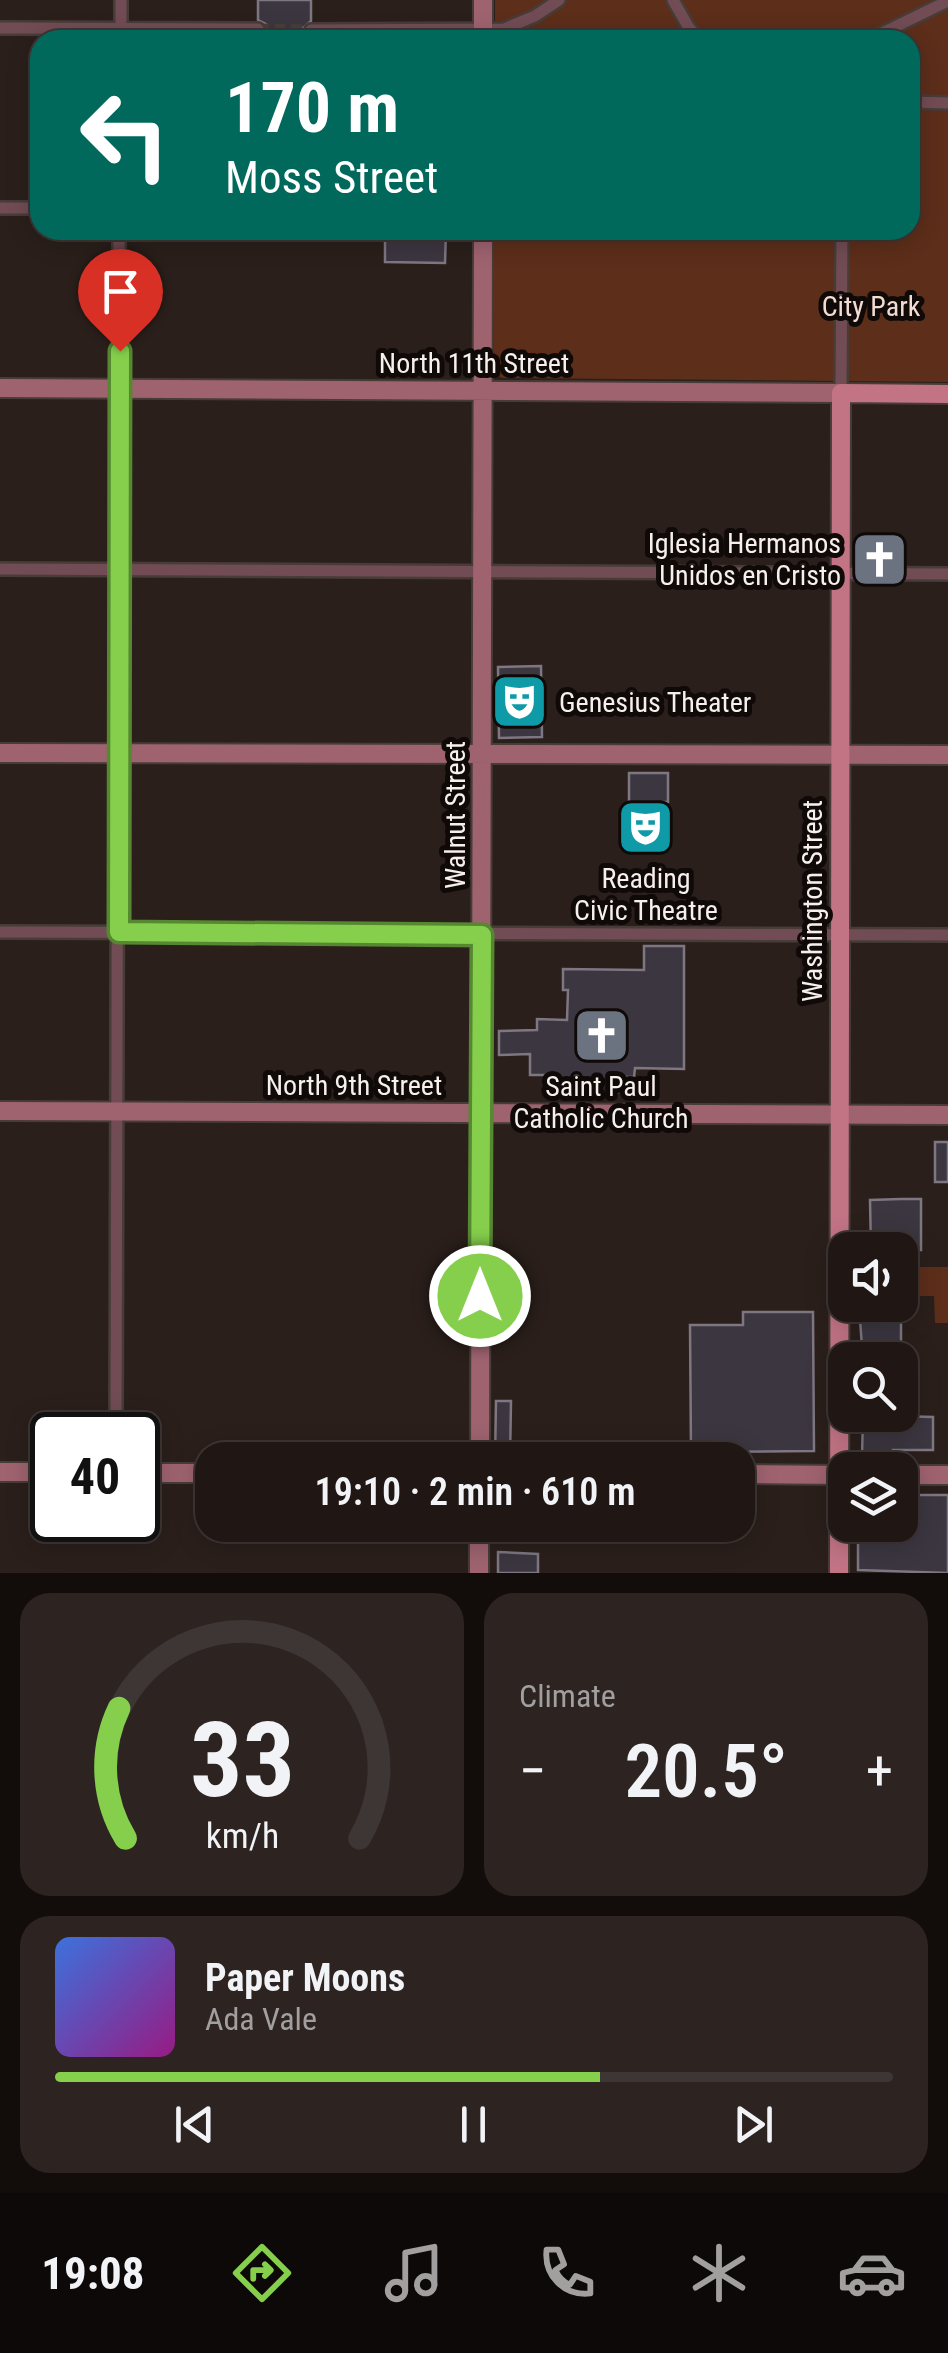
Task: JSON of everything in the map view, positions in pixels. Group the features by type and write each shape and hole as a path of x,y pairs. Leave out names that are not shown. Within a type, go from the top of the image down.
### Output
{"main road":[{"name":"North 11th Street","path":"841,393 948,394"},
{"name":"Washington Street","path":"841,393 842,1452"},
{"name":"Washington Street","path":"838,1573 839,1542"}],"street":[{"path":"121,0 121,30"},
{"path":"483,30 484,0"},
{"path":"502,30 559,0"},
{"path":"673,0 691,30"},
{"path":"889,30 948,1"},
{"path":"0,28 40,30"},
{"path":"920,102 948,103"},
{"path":"0,208 30,208"},
{"path":"116,1412 120,240"},
{"name":"Walnut Street","path":"480,1442 483,240"},
{"name":"Washington Street","path":"841,393 842,240"},
{"name":"North 11th Street","path":"0,388 841,393"},
{"path":"0,569 948,574"},
{"path":"0,753 948,755"},
{"path":"0,932 948,936"},
{"name":"North 9th Street","path":"0,1111 948,1115"},
{"path":"0,1472 30,1472"},
{"path":"160,1473 195,1473"},
{"path":"755,1474 828,1475"},
{"path":"918,1475 948,1475"},
{"path":"479,1573 480,1542"}],"green space":[{"name":"City Park","path":"495,0 948,0 948,382 494,375 494,240 920,240 920,30 495,30"},
{"path":"918,1267 948,1267 948,1323 935,1323 934,1296 918,1296"}],"building":[{"path":"258,0 311,0 311,21 302,30 267,30 266,24 258,20"},
{"path":"385,240 446,240 445,263 385,262"},
{"name":"Iglesia Hermanos Unidos en Cristo","path":"856,550 904,550 904,564 856,564"},
{"name":"Genesius Theater","path":"541,666 542,737 499,738 498,667"},
{"name":"Reading Civic Theatre","path":"629,773 668,773 668,802 663,802 663,852 629,852"},
{"path":"644,946 684,946 684,1069 635,1068 634,1077 624,1077 623,1092 607,1092 607,1084 557,1084 557,1075 530,1075 530,1054 499,1055 499,1031 537,1030 537,1019 567,1020 568,990 563,990 563,969 644,970"},
{"path":"935,1142 948,1142 948,1182 935,1182"},
{"path":"921,1199 921,1250 918,1232 871,1232 870,1200"},
{"path":"743,1312 813,1312 814,1451 755,1451 755,1442 691,1442 690,1325 743,1325"},
{"path":"860,1322 901,1322 901,1342 862,1342"},
{"path":"496,1401 511,1401 510,1442 495,1442"},
{"path":"918,1417 933,1417 933,1450 862,1452 863,1432 918,1432"},
{"path":"918,1495 948,1495 948,1573 858,1570 858,1542 918,1542"},
{"path":"498,1552 538,1554 538,1573 498,1573"}],"tunnel":[{"path":"258,29 311,30"}],"place":[{"name":"Iglesia Hermanos Unidos en Cristo","path":"880,559"},
{"name":"Genesius Theater","path":"520,702"},
{"name":"Reading Civic Theatre","path":"646,827"},
{"name":"Saint Paul Catholic Church","path":"601,1035"}],"route":[{"path":"120,351 119,932 482,935 480,1296"}]}
